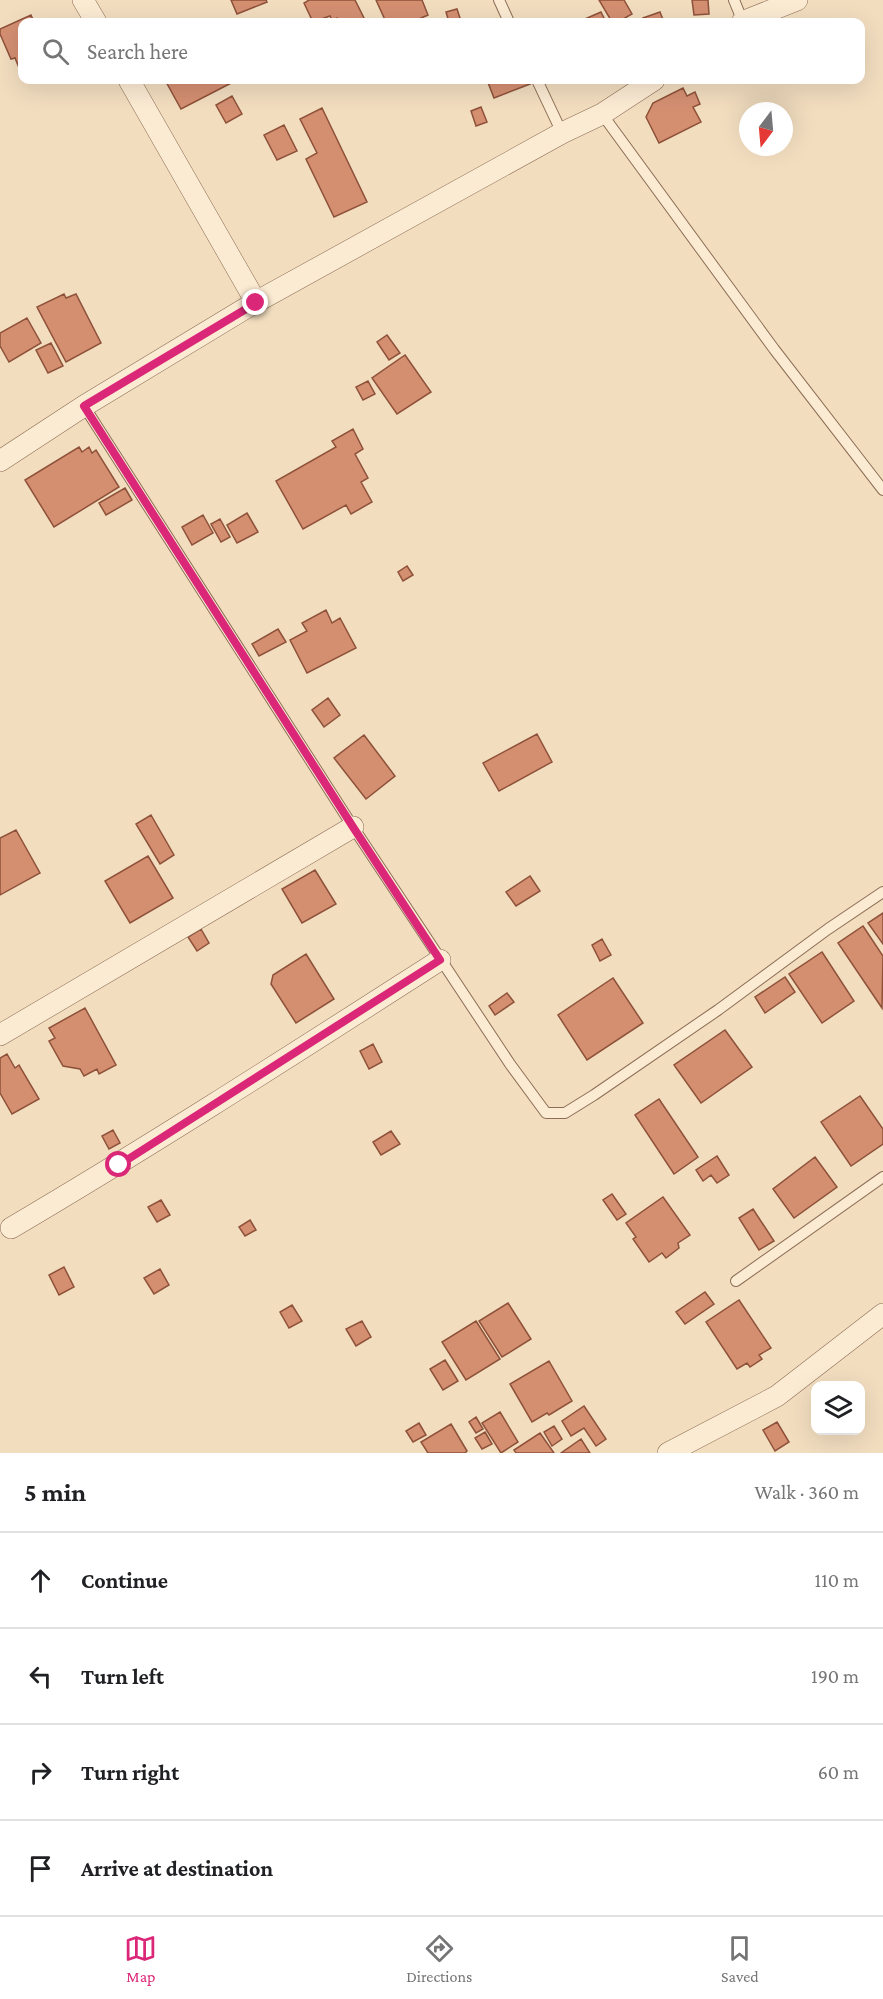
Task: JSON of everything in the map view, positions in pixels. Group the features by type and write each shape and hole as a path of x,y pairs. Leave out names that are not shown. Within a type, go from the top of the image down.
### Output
{"street":[{"path":"83,0 94,18"},
{"path":"752,18 797,0"},
{"path":"131,84 256,303"},
{"path":"0,461 84,406 256,303 562,133 602,114 648,84"},
{"path":"0,1035 353,827"},
{"path":"11,1228 119,1165 440,960"},
{"path":"668,1453 777,1396 883,1314"}],"lane":[{"path":"499,0 507,18"},
{"path":"734,0 741,18"},
{"path":"539,84 562,133"},
{"path":"602,114 774,349 883,490"},
{"path":"84,406 353,827 510,1064 546,1113 565,1113 594,1095 718,1010 883,891"},
{"path":"736,1281 883,1177"}],"building":[{"path":"231,0 266,0 267,2 237,14"},
{"path":"309,0 355,0 364,18 331,18 330,16 311,18 304,3"},
{"path":"376,0 422,0 428,15 421,18 384,18"},
{"path":"599,0 624,0 632,14 625,18 610,18"},
{"path":"692,0 708,0 709,14 694,15"},
{"path":"457,9 460,18 448,18 446,12"},
{"path":"601,12 604,18 587,18"},
{"path":"660,12 662,18 643,18"},
{"path":"18,21 18,65 15,58 11,59 0,29"},
{"path":"167,84 229,84 181,109"},
{"path":"489,84 530,84 494,98"},
{"path":"683,88 687,96 695,92 700,104 693,107 701,122 659,143 646,117 653,103"},
{"path":"232,96 242,114 226,123 216,105"},
{"path":"481,107 487,122 476,126 471,111"},
{"path":"322,108 367,202 334,217 306,159 317,153 300,119"},
{"path":"284,125 297,151 277,160 264,135"},
{"path":"64,294 66,298 76,294 101,343 66,362 37,307"},
{"path":"27,318 41,343 9,362 0,346 0,333"},
{"path":"387,335 400,353 389,360 377,342"},
{"path":"51,343 63,366 48,373 36,350"},
{"path":"405,355 431,392 397,414 372,378"},
{"path":"368,381 375,394 363,400 356,387"},
{"path":"353,429 363,449 355,454 368,478 361,482 372,502 351,514 346,505 303,529 276,481 336,447 332,441"},
{"path":"79,447 82,452 89,447 92,453 96,450 119,487 54,527 25,480"},
{"path":"125,488 132,500 106,515 99,503"},
{"path":"247,513 258,532 237,543 227,525"},
{"path":"203,515 213,533 192,545 182,527"},
{"path":"220,519 230,537 221,542 211,524"},
{"path":"407,566 413,575 403,581 398,572"},
{"path":"326,610 332,623 340,618 356,648 307,673 290,640 307,631 302,623"},
{"path":"278,629 286,642 259,656 252,644"},
{"path":"328,698 340,715 324,727 312,710"},
{"path":"537,734 552,762 499,791 483,763"},
{"path":"364,735 395,776 366,799 334,758"},
{"path":"151,815 174,855 160,864 136,824"},
{"path":"16,830 40,873 0,895 0,838"},
{"path":"148,856 173,898 130,923 105,881"},
{"path":"315,870 336,904 302,923 282,889"},
{"path":"530,876 540,891 516,906 506,892"},
{"path":"883,913 883,944 868,923"},
{"path":"863,926 883,956 882,1008 838,943"},
{"path":"201,929 209,943 197,951 188,937"},
{"path":"602,939 611,955 600,961 592,945"},
{"path":"822,952 854,1001 822,1023 789,974"},
{"path":"306,954 334,999 296,1023 271,984 273,975"},
{"path":"785,977 795,992 765,1013 755,997"},
{"path":"613,978 643,1023 587,1060 558,1015"},
{"path":"507,993 514,1002 495,1015 489,1006"},
{"path":"85,1008 116,1065 99,1074 97,1069 84,1076 80,1069 63,1066 49,1041 55,1038 49,1028"},
{"path":"725,1030 752,1067 701,1103 674,1065"},
{"path":"373,1044 382,1062 369,1069 360,1051"},
{"path":"7,1054 15,1068 19,1065 39,1099 12,1114 0,1093 0,1058"},
{"path":"860,1096 883,1129 883,1144 851,1166 821,1122"},
{"path":"659,1099 698,1157 674,1174 635,1115"},
{"path":"113,1130 120,1143 109,1149 102,1136"},
{"path":"391,1131 400,1144 381,1155 373,1142"},
{"path":"717,1156 729,1175 717,1183 711,1175 703,1181 696,1170"},
{"path":"815,1157 837,1187 794,1218 773,1189"},
{"path":"612,1194 626,1214 617,1220 603,1200"},
{"path":"663,1197 690,1235 678,1243 679,1248 666,1258 662,1253 649,1262 633,1239 636,1237 626,1223"},
{"path":"161,1200 170,1215 157,1222 148,1207"},
{"path":"753,1209 774,1241 759,1250 739,1218"},
{"path":"250,1220 256,1230 245,1236 239,1227"},
{"path":"64,1267 74,1287 59,1295 49,1275"},
{"path":"160,1269 169,1285 154,1294 144,1278"},
{"path":"705,1292 714,1304 685,1324 676,1312"},
{"path":"739,1300 771,1348 759,1355 762,1359 750,1367 747,1363 737,1369 706,1322"},
{"path":"508,1303 531,1339 502,1357 479,1321"},
{"path":"292,1305 302,1321 289,1328 280,1312"},
{"path":"362,1321 371,1337 356,1346 346,1329"},
{"path":"476,1321 500,1359 466,1380 442,1342"},
{"path":"445,1360 458,1381 443,1390 430,1369"},
{"path":"549,1361 572,1401 532,1422 510,1384"},
{"path":"584,1406 606,1439 596,1446 584,1428 571,1436 562,1421"},
{"path":"500,1412 518,1442 501,1453 482,1423"},
{"path":"476,1417 483,1429 476,1433 469,1422"},
{"path":"777,1422 789,1442 775,1451 763,1430"},
{"path":"419,1423 426,1435 413,1442 406,1431"},
{"path":"451,1424 467,1451 465,1453 428,1453 421,1442"},
{"path":"554,1426 562,1439 552,1446 544,1432"},
{"path":"485,1432 492,1444 482,1449 475,1438"},
{"path":"540,1433 554,1453 516,1453 514,1450"},
{"path":"581,1439 590,1453 561,1453"}],"route":[{"path":"119,1165 440,960 84,406 256,303"}]}
